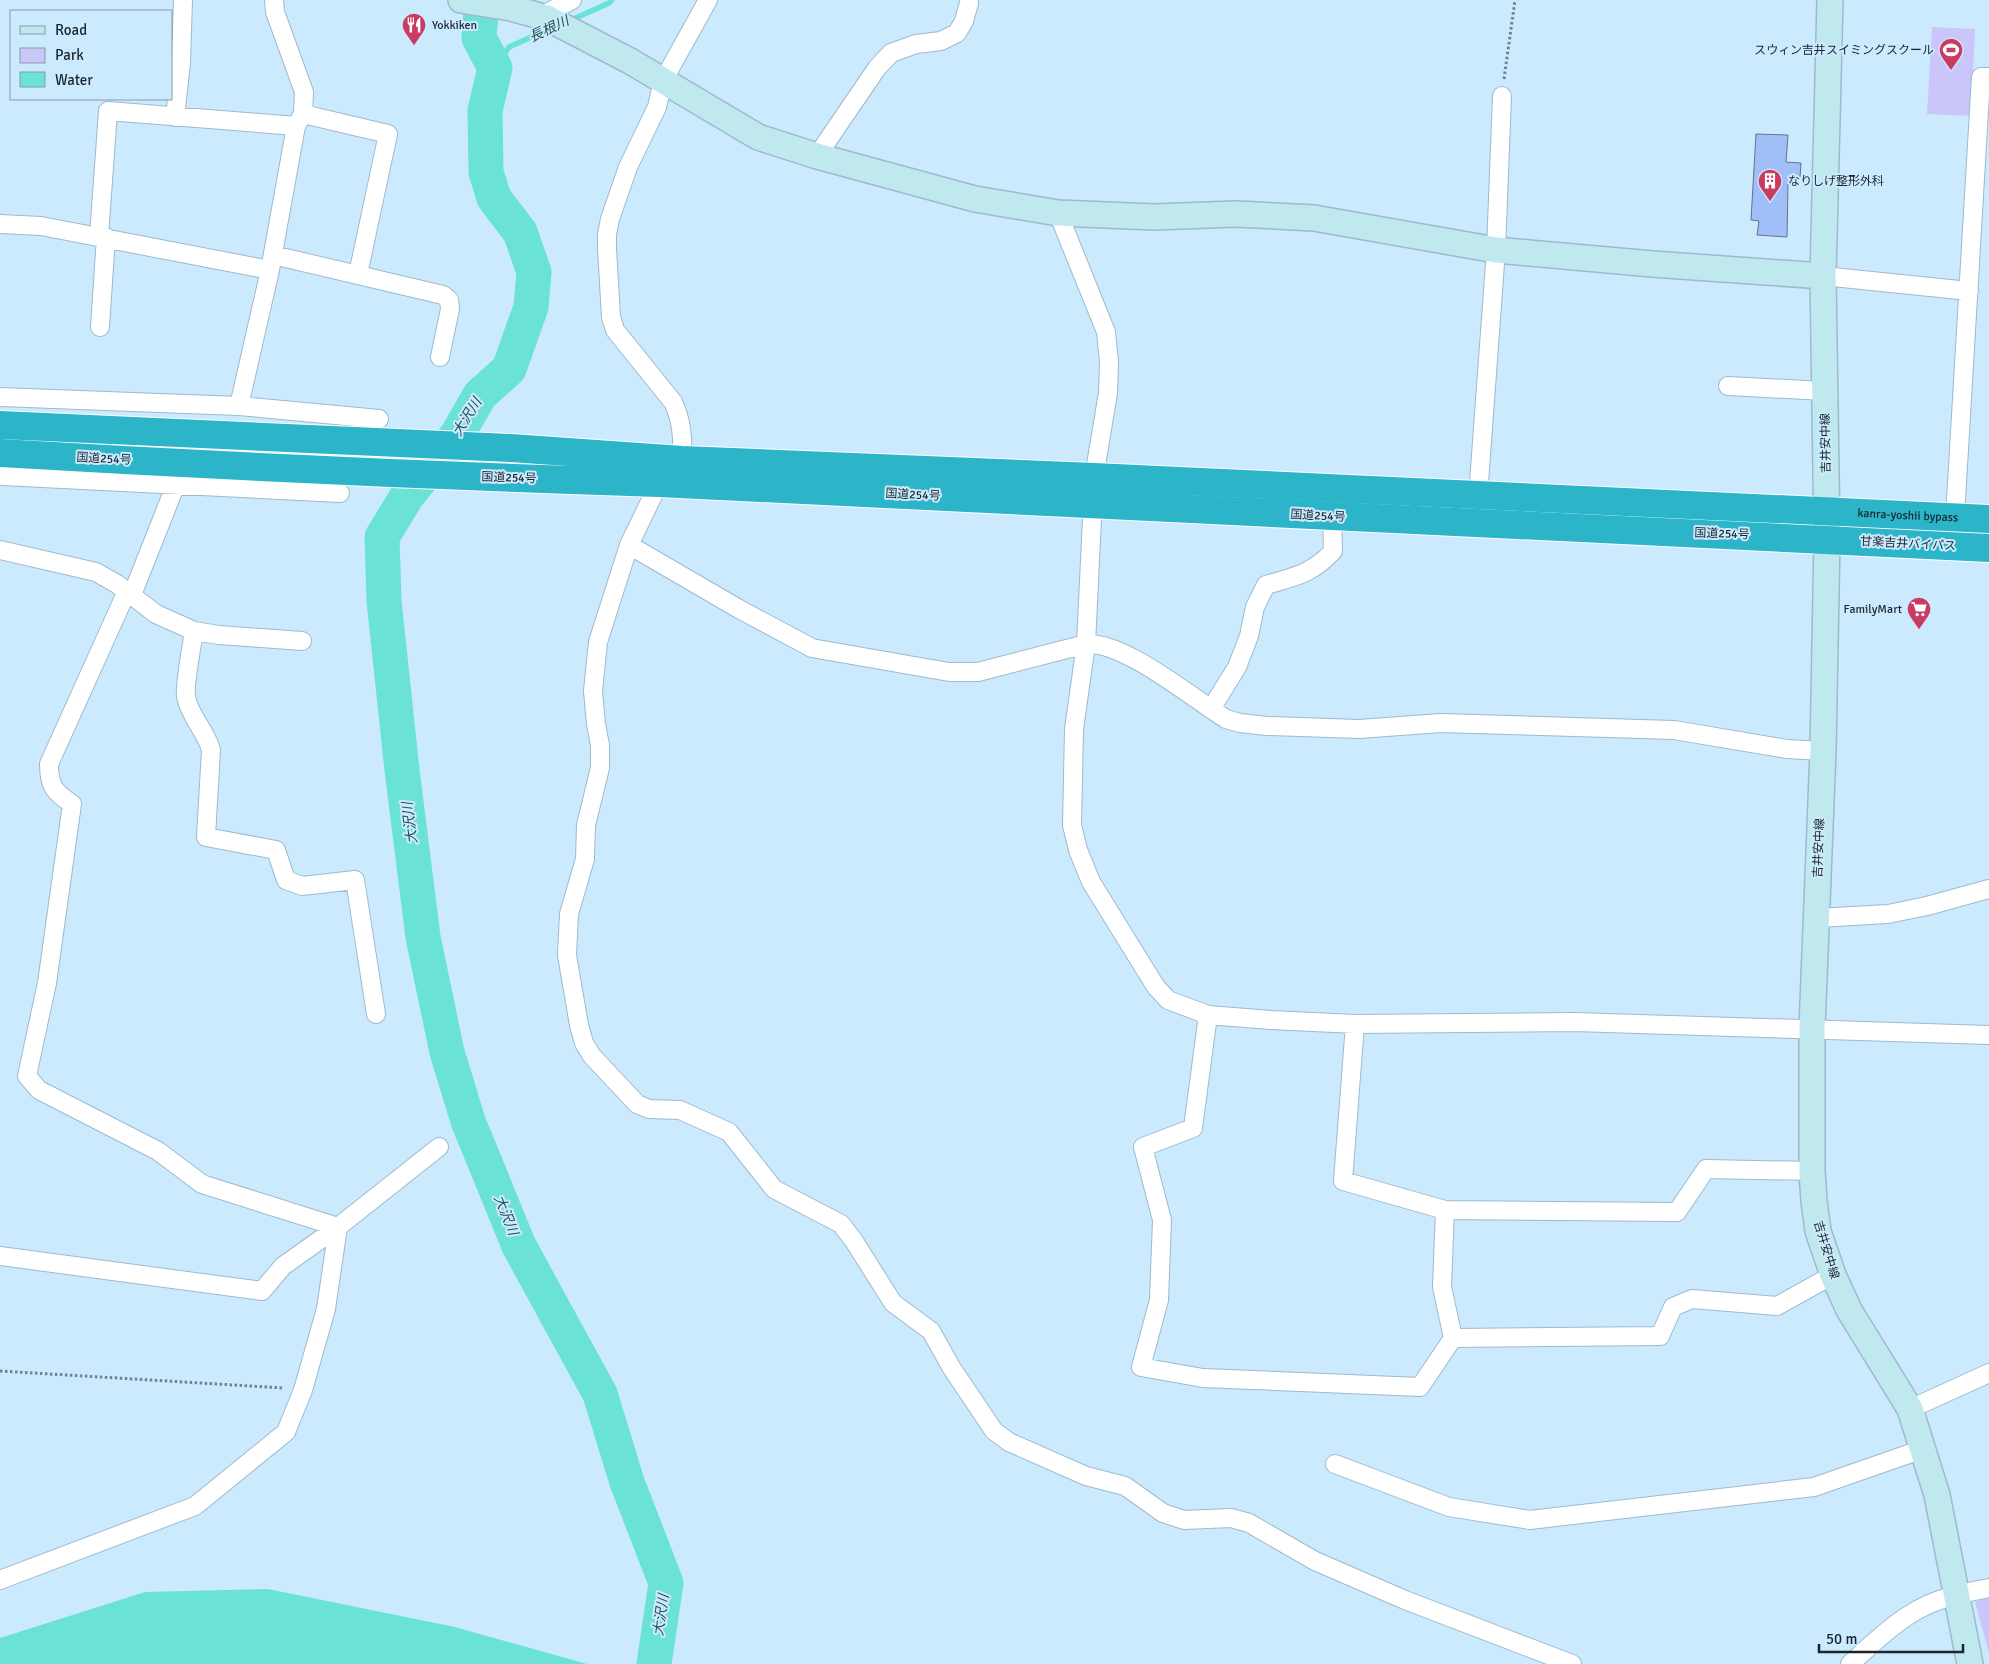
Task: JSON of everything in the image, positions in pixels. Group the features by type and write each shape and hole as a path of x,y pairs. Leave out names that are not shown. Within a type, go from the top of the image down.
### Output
{"highway":[{"name":"国道254号","path":"0,425 112,431 379,431 511,448 682,460 1094,477 1826,512"},
{"name":"国道254号","path":"2,464 197,465 494,478 659,482 1827,539"},
{"name":"kanra-yoshii bypass","path":"1826,512 1989,519"},
{"name":"甘楽吉井バイパス","path":"1827,539 1989,548"}],"main road":[{"path":"462,0 511,8 544,17 630,61 758,137 817,156 975,199 1058,213 1154,217 1236,214 1314,218 1496,250 1652,264 1823,276"},
{"name":"吉井安中線","path":"1830,0 1823,276 1827,539 1823,751 1812,1029 1812,1171 1818,1231 1833,1276 1849,1310 1910,1409 1924,1449 1937,1495 1970,1664"}],"street":[{"path":"175,117 181,63 183,0"},
{"path":"238,406 271,263 304,92 275,12 274,0"},
{"path":"544,17 572,0"},
{"path":"682,460 683,437 678,412 673,402 615,330 611,317 607,234 610,219 628,168 657,107 663,81 708,0"},
{"path":"817,156 877,68 891,53 916,44 941,41 957,33 964,21 969,2"},
{"path":"1956,517 1982,77 1989,77"},
{"path":"1478,496 1496,250 1502,96"},
{"path":"100,328 108,110 175,117 300,120 388,134 358,274"},
{"path":"1058,213 1106,332 1109,362 1108,393 1094,477 1086,644 1074,729 1072,825 1078,850 1091,882 1156,987 1168,1000 1208,1015 1355,1024 1575,1022 1989,1035"},
{"path":"0,224 40,226 271,263 358,274 443,295 449,300 450,309 440,357"},
{"path":"1823,276 1969,291"},
{"path":"1728,386 1825,391"},
{"path":"0,397 238,406 379,431"},
{"path":"112,431 173,405"},
{"path":"2,464 176,484 340,493"},
{"path":"659,482 629,545 598,642 593,691 600,745 600,768 586,825 585,859 569,914 567,956 579,1025 584,1043 592,1056 637,1104 649,1110 680,1110 702,1118 729,1132 774,1189 841,1224 854,1241 893,1303 931,1330 951,1367 994,1431 1009,1442 1086,1476 1125,1486 1163,1513 1184,1520 1231,1518 1248,1523 1315,1561 1342,1573 1405,1600 1572,1664"},
{"path":"176,484 129,594 49,764 49,777 53,788 72,804 47,983 27,1076 39,1090 158,1151 202,1184 338,1227"},
{"path":"1211,709 1237,667 1249,636 1255,607 1266,585 1302,575 1322,563 1333,551 1332,516"},
{"path":"629,545 739,609 817,649 949,672 978,672 1086,644 1097,643 1136,659 1226,719 1240,723 1267,726 1359,729 1441,723 1674,730 1787,749 1823,751"},
{"path":"0,550 96,572 117,584 156,614 194,631 219,635 302,641"},
{"path":"194,631 186,696 193,715 208,738 211,750 206,837 276,850 286,880 302,886 355,880 376,1014"},
{"path":"1816,918 1888,914 1927,906 1989,889"},
{"path":"1208,1015 1193,1128 1143,1147 1162,1220 1159,1300 1141,1367 1202,1378 1420,1387 1453,1338 1442,1287 1445,1210"},
{"path":"1355,1024 1343,1181 1445,1210 1677,1212 1706,1169 1812,1171"},
{"path":"0,1256 262,1291 283,1266 338,1227 439,1147"},
{"path":"0,1580 195,1506 286,1432 303,1390 326,1309 338,1227"},
{"path":"1453,1338 1660,1336 1673,1307 1692,1299 1777,1306 1833,1276"},
{"path":"1910,1409 1989,1373"},
{"path":"1335,1464 1449,1507 1530,1520 1814,1487 1924,1449"},
{"path":"1850,1664 1878,1638 1910,1614 1938,1600 1989,1588"}],"path":[{"path":"1502,96 1515,0"},
{"path":"0,1370 303,1390"}],"green space":[{"name":"スウィン吉井スイミングスクール","path":"1932,27 1975,29 1971,116 1927,114"},
{"path":"1989,1597 1989,1653 1975,1602"}],"water":[{"path":"268,1589 455,1627 587,1664 0,1664 0,1638 145,1592"}],"building":[{"name":"なりしげ整形外科","path":"1756,134 1788,135 1786,162 1801,163 1800,177 1788,184 1787,237 1757,235 1759,221 1751,220"}],"waterway":[{"name":"大沢川","path":"482,0 479,38 495,68 485,111 486,172 494,198 520,232 534,272 531,307 509,369 480,395 457,435 407,496 382,537 384,601 402,770 423,937 447,1052 468,1121 519,1246 600,1394 627,1482 666,1583 654,1664"},
{"name":"長根川","path":"569,21 612,0"},
{"name":"長根川","path":"495,68 509,47 551,28"}],"place":[{"name":"Yokkiken","path":"414,46"},
{"name":"スウィン吉井スイミングスクール","path":"1951,71"},
{"name":"なりしげ整形外科","path":"1770,202"},
{"name":"FamilyMart","path":"1919,630"}]}
